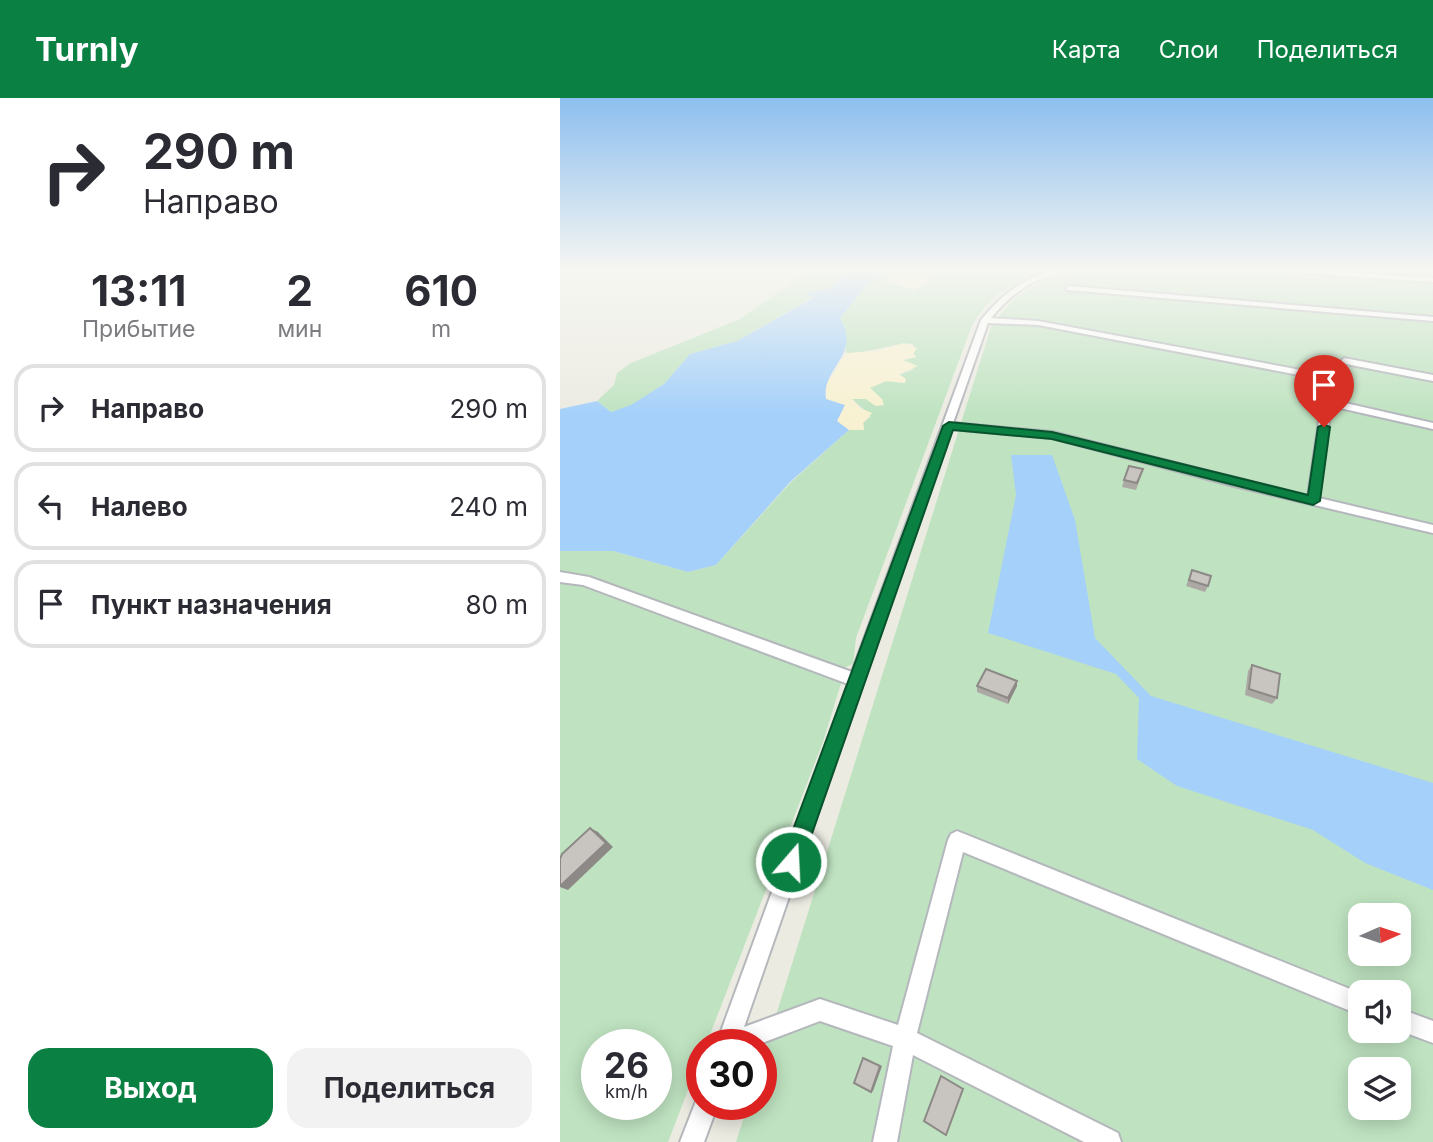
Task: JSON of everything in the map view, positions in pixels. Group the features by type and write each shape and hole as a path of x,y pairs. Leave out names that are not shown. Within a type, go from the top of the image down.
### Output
{"street":[{"path":"733,1029 985,320 1038,323 1330,378"},
{"path":"1313,501 1330,378 1344,361 1433,378"},
{"path":"1327,402 1433,426"},
{"path":"949,426 1052,435 1433,529"},
{"path":"560,577 584,580 856,680"},
{"path":"885,1142 905,1039 957,840 1348,999"},
{"path":"770,1029 820,1010 905,1039 1109,1142"},
{"path":"1411,1024 1433,1032"},
{"path":"692,1142 700,1120"}],"green space":[{"path":"740,319 775,319 737,341 690,354 664,384 631,406 611,412 597,401 614,385 617,373 631,363"},
{"path":"840,319 977,319 856,638 853,664 846,667 823,742 712,1029 686,1029 686,1095 668,1142 560,1142 560,551 613,551 688,572 716,565 791,482 849,430 864,429 863,423 871,416 851,398 866,399 876,406 882,399 869,388 886,381 905,383 899,375 914,369 902,360 916,357 912,354 915,351 913,344 846,353 845,328"},
{"path":"997,319 1433,319 1433,1142 736,1142 743,1120 777,1120 777,1029 772,1029 991,327"}],"sand":[{"path":"904,343 917,348 913,354 917,357 903,360 918,366 899,374 906,379 905,383 886,381 870,388 882,399 884,405 876,406 866,399 852,399 860,408 872,413 863,423 864,430 849,430 837,422 826,399 825,387 846,353 876,351"}],"water":[{"path":"776,319 840,319 846,331 846,342 844,352 829,378 826,399 845,405 837,421 849,430 790,482 716,565 688,572 613,551 560,551 560,409 597,401 611,412 631,405 664,384 690,354 737,341"},
{"path":"1011,455 1052,455 1075,520 1095,638 1151,696 1433,783 1433,890 1365,863 1313,830 1177,786 1137,759 1139,698 1116,674 988,633 1016,495"}],"building":[{"path":"1129,466 1143,469 1137,483 1124,480"},
{"path":"1192,570 1211,576 1208,586 1189,580"},
{"path":"1252,665 1280,674 1277,698 1249,689"},
{"path":"986,669 1017,681 1008,698 977,686"},
{"path":"590,828 606,843 560,886 562,854"},
{"path":"863,1058 880,1066 871,1092 854,1083"},
{"path":"941,1076 963,1089 946,1135 924,1121"}],"route":[{"path":"791,862 949,426 1052,435 1313,501 1324,427"}]}
